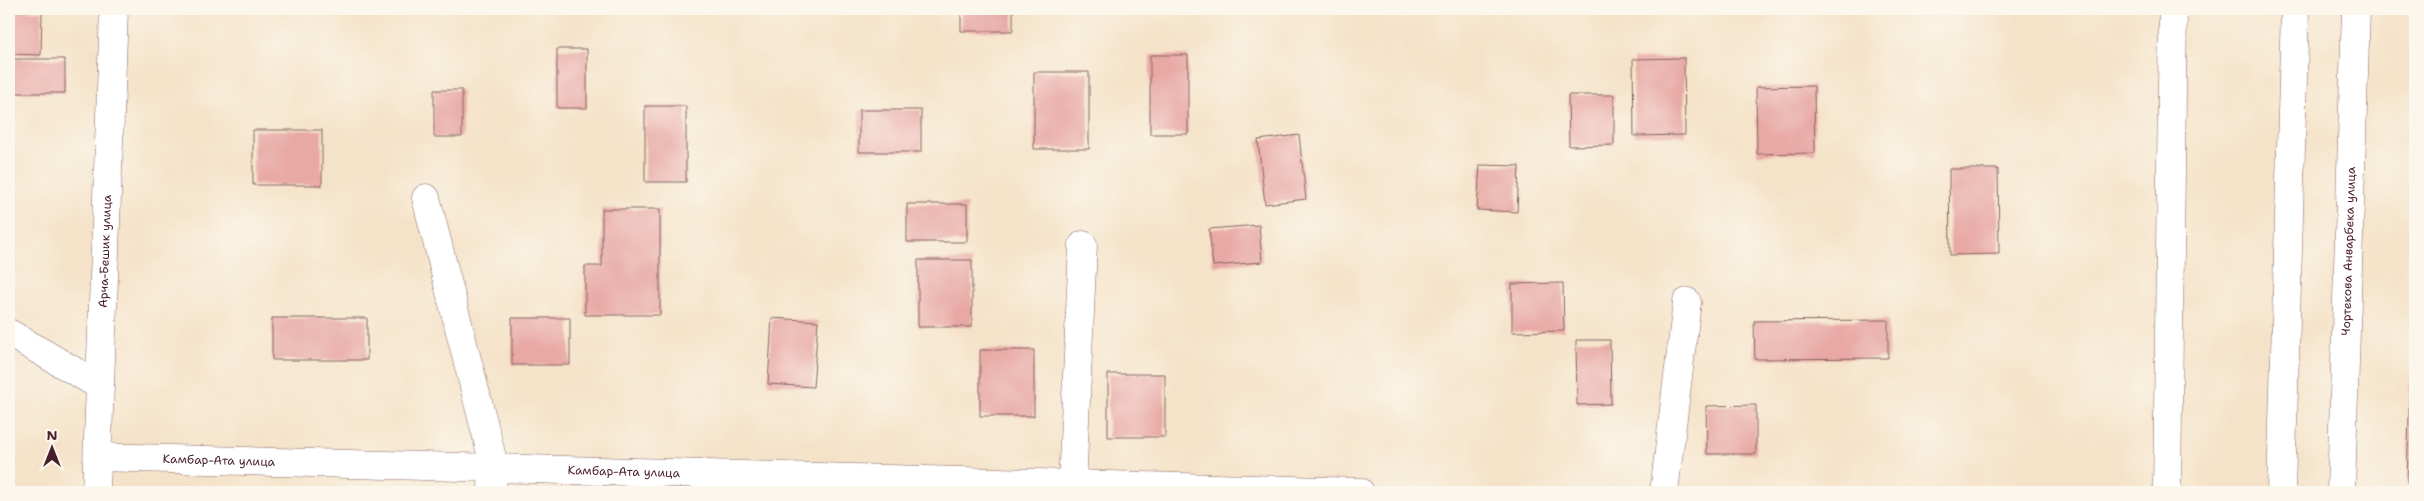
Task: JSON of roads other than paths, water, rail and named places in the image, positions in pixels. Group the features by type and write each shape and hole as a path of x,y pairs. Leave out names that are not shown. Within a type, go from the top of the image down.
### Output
{"street":[{"name":"Арча-Бешик улица","path":"96,492 114,9"},
{"path":"2167,492 2173,9"},
{"path":"2281,492 2295,9"},
{"name":"Чортекова Анварбека улица","path":"2341,492 2356,9"},
{"path":"426,198 493,481"},
{"path":"1083,245 1084,488"},
{"path":"1664,492 1687,302"},
{"path":"9,333 100,386"},
{"name":"Камбар-Ата улица","path":"98,457 493,481 1360,492"}]}
